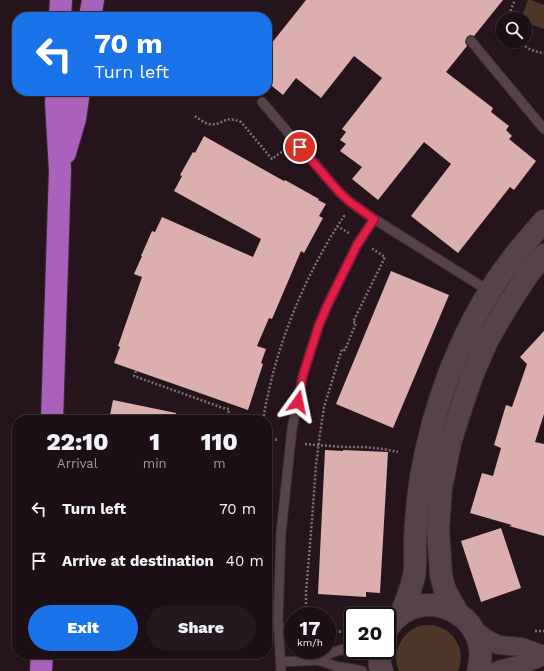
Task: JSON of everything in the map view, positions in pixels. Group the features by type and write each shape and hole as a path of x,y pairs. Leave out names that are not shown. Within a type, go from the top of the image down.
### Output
{"highway":[{"path":"60,12 61,0"},
{"path":"91,12 93,0"},
{"path":"52,415 60,170 56,96"},
{"path":"60,170 74,119 78,96"},
{"path":"41,671 42,659"}],"street":[{"path":"396,616 414,576 416,524 420,484 434,417 449,374 458,352 489,291 522,246 544,221"},
{"path":"456,612 445,590 441,575 438,529 441,488 450,443 472,376 487,341 524,280 544,255"},
{"path":"396,620 414,607 429,605 443,607 456,612 466,620 474,630 490,641 499,645 521,647 544,655"},
{"path":"474,630 480,646 481,662 478,671"},
{"path":"496,671 523,664 544,655"},
{"path":"380,659 382,671"}],"lane":[{"path":"471,41 544,129"},
{"path":"262,102 339,192 350,202 374,219 489,291"},
{"path":"344,649 331,653 318,660 281,667 278,619 281,533 290,442 303,375 319,325 328,304 360,240 374,219"},
{"path":"318,660 338,667 362,671"}],"path":[{"path":"511,12 515,0"},
{"path":"528,48 544,54"},
{"path":"195,116 207,124 213,125 227,119 235,119 241,122 272,159 284,150 289,155"},
{"path":"264,415 272,375 291,317 320,257 344,216 340,211"},
{"path":"306,607 312,520 324,407 342,349 345,350 356,323 353,322 385,257 337,226"},
{"path":"136,371 134,376 223,408 230,409 228,415"},
{"path":"272,439 319,445 364,447 398,452"},
{"path":"336,632 343,631"},
{"path":"531,631 544,631"}],"shaded area":[{"path":"528,0 544,5 544,29 532,25 532,12 524,12"},
{"path":"424,625 440,627 454,637 461,653 458,671 399,671 396,657 399,644 407,633 419,626"}],"building":[{"path":"306,0 503,0 474,36 470,35 467,37 465,42 467,46 446,72 493,108 491,112 509,126 506,130 512,136 509,139 536,161 514,190 510,187 458,253 411,216 451,164 424,142 378,200 352,179 362,167 340,151 346,144 340,140 346,132 342,129 382,78 354,56 321,98 296,78 283,95 272,86 272,43"},
{"path":"204,136 326,204 319,216 323,218 304,253 301,251 272,319 269,318 257,346 266,349 261,363 263,364 248,410 114,363 120,347 118,346 142,277 134,274 152,231 155,232 162,217 253,257 261,239 174,191 182,176 180,175 193,152 195,153"},
{"path":"391,271 449,295 393,428 336,404"},
{"path":"544,331 544,414 535,442 544,444 544,536 470,513 482,473 493,476 501,448 494,445 506,405 512,407 527,364 520,357"},
{"path":"113,400 176,413 176,415 110,415"},
{"path":"325,450 388,452 380,593 366,592 366,597 318,594"},
{"path":"501,528 521,588 481,602 461,541"}],"route":[{"path":"298,402 303,375 319,325 357,245 374,219 339,192 300,147"}]}
